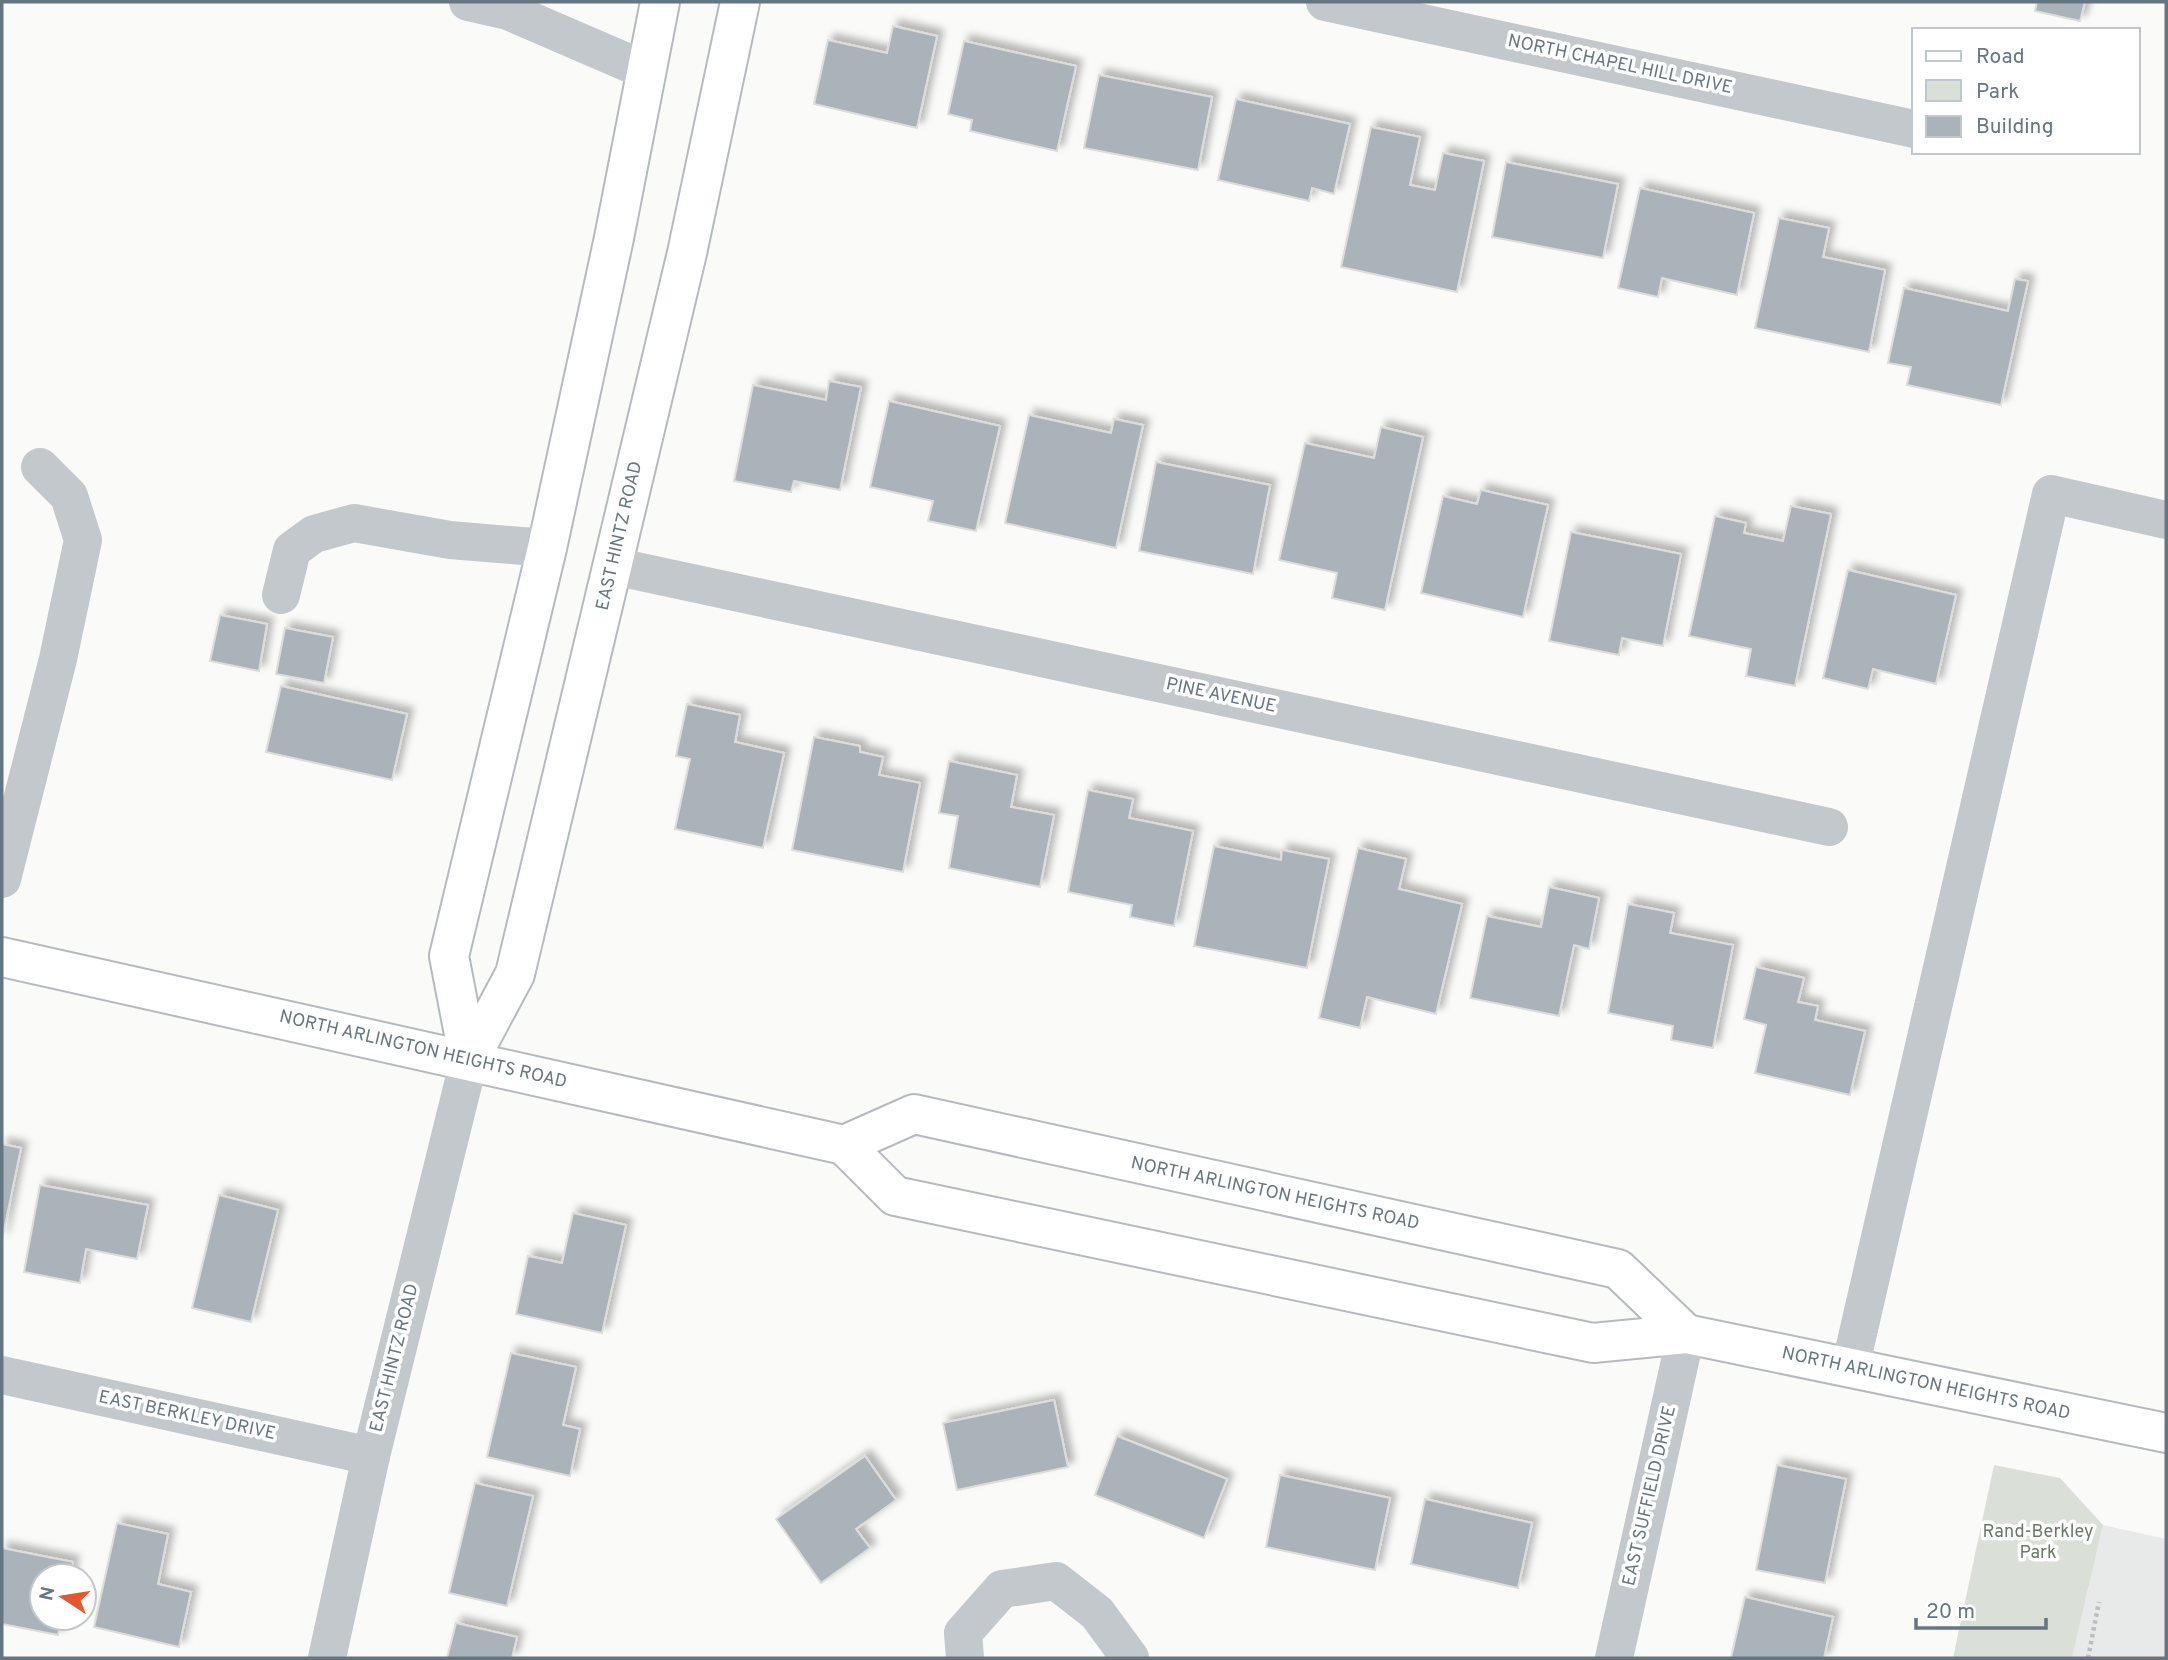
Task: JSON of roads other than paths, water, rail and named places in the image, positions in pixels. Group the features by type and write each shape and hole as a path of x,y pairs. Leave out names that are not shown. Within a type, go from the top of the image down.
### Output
{"main road":[{"name":"EAST HINTZ ROAD","path":"469,1060 449,956 548,548 660,2"},
{"name":"EAST HINTZ ROAD","path":"469,1060 515,974 687,253 740,2"},
{"name":"NORTH ARLINGTON HEIGHTS ROAD","path":"2,957 844,1144 895,1196 1593,1343 1686,1334 2166,1433"},
{"name":"NORTH ARLINGTON HEIGHTS ROAD","path":"844,1144 914,1114 1618,1269 1686,1334"}],"street":[{"path":"468,2 509,6 647,71"},
{"name":"NORTH CHAPEL HILL DRIVE","path":"1325,2 1912,129"},
{"path":"2,879 58,659 83,540 68,496 40,467"},
{"path":"1850,1368 2052,494 2166,520"},
{"path":"281,595 292,550 314,534 354,523 450,540 548,548"},
{"name":"PINE AVENUE","path":"613,566 1829,827"},
{"name":"EAST HINTZ ROAD","path":"327,1658 371,1456 469,1060"},
{"name":"EAST SUFFIELD DRIVE","path":"1614,1658 1686,1334"},
{"name":"EAST BERKLEY DRIVE","path":"2,1375 371,1456"},
{"path":"965,1658 963,1633 1002,1589 1056,1581 1097,1613 1130,1658"}],"park label":[{"name":"Rand-Berkley Park","path":"2038,1542"}]}
